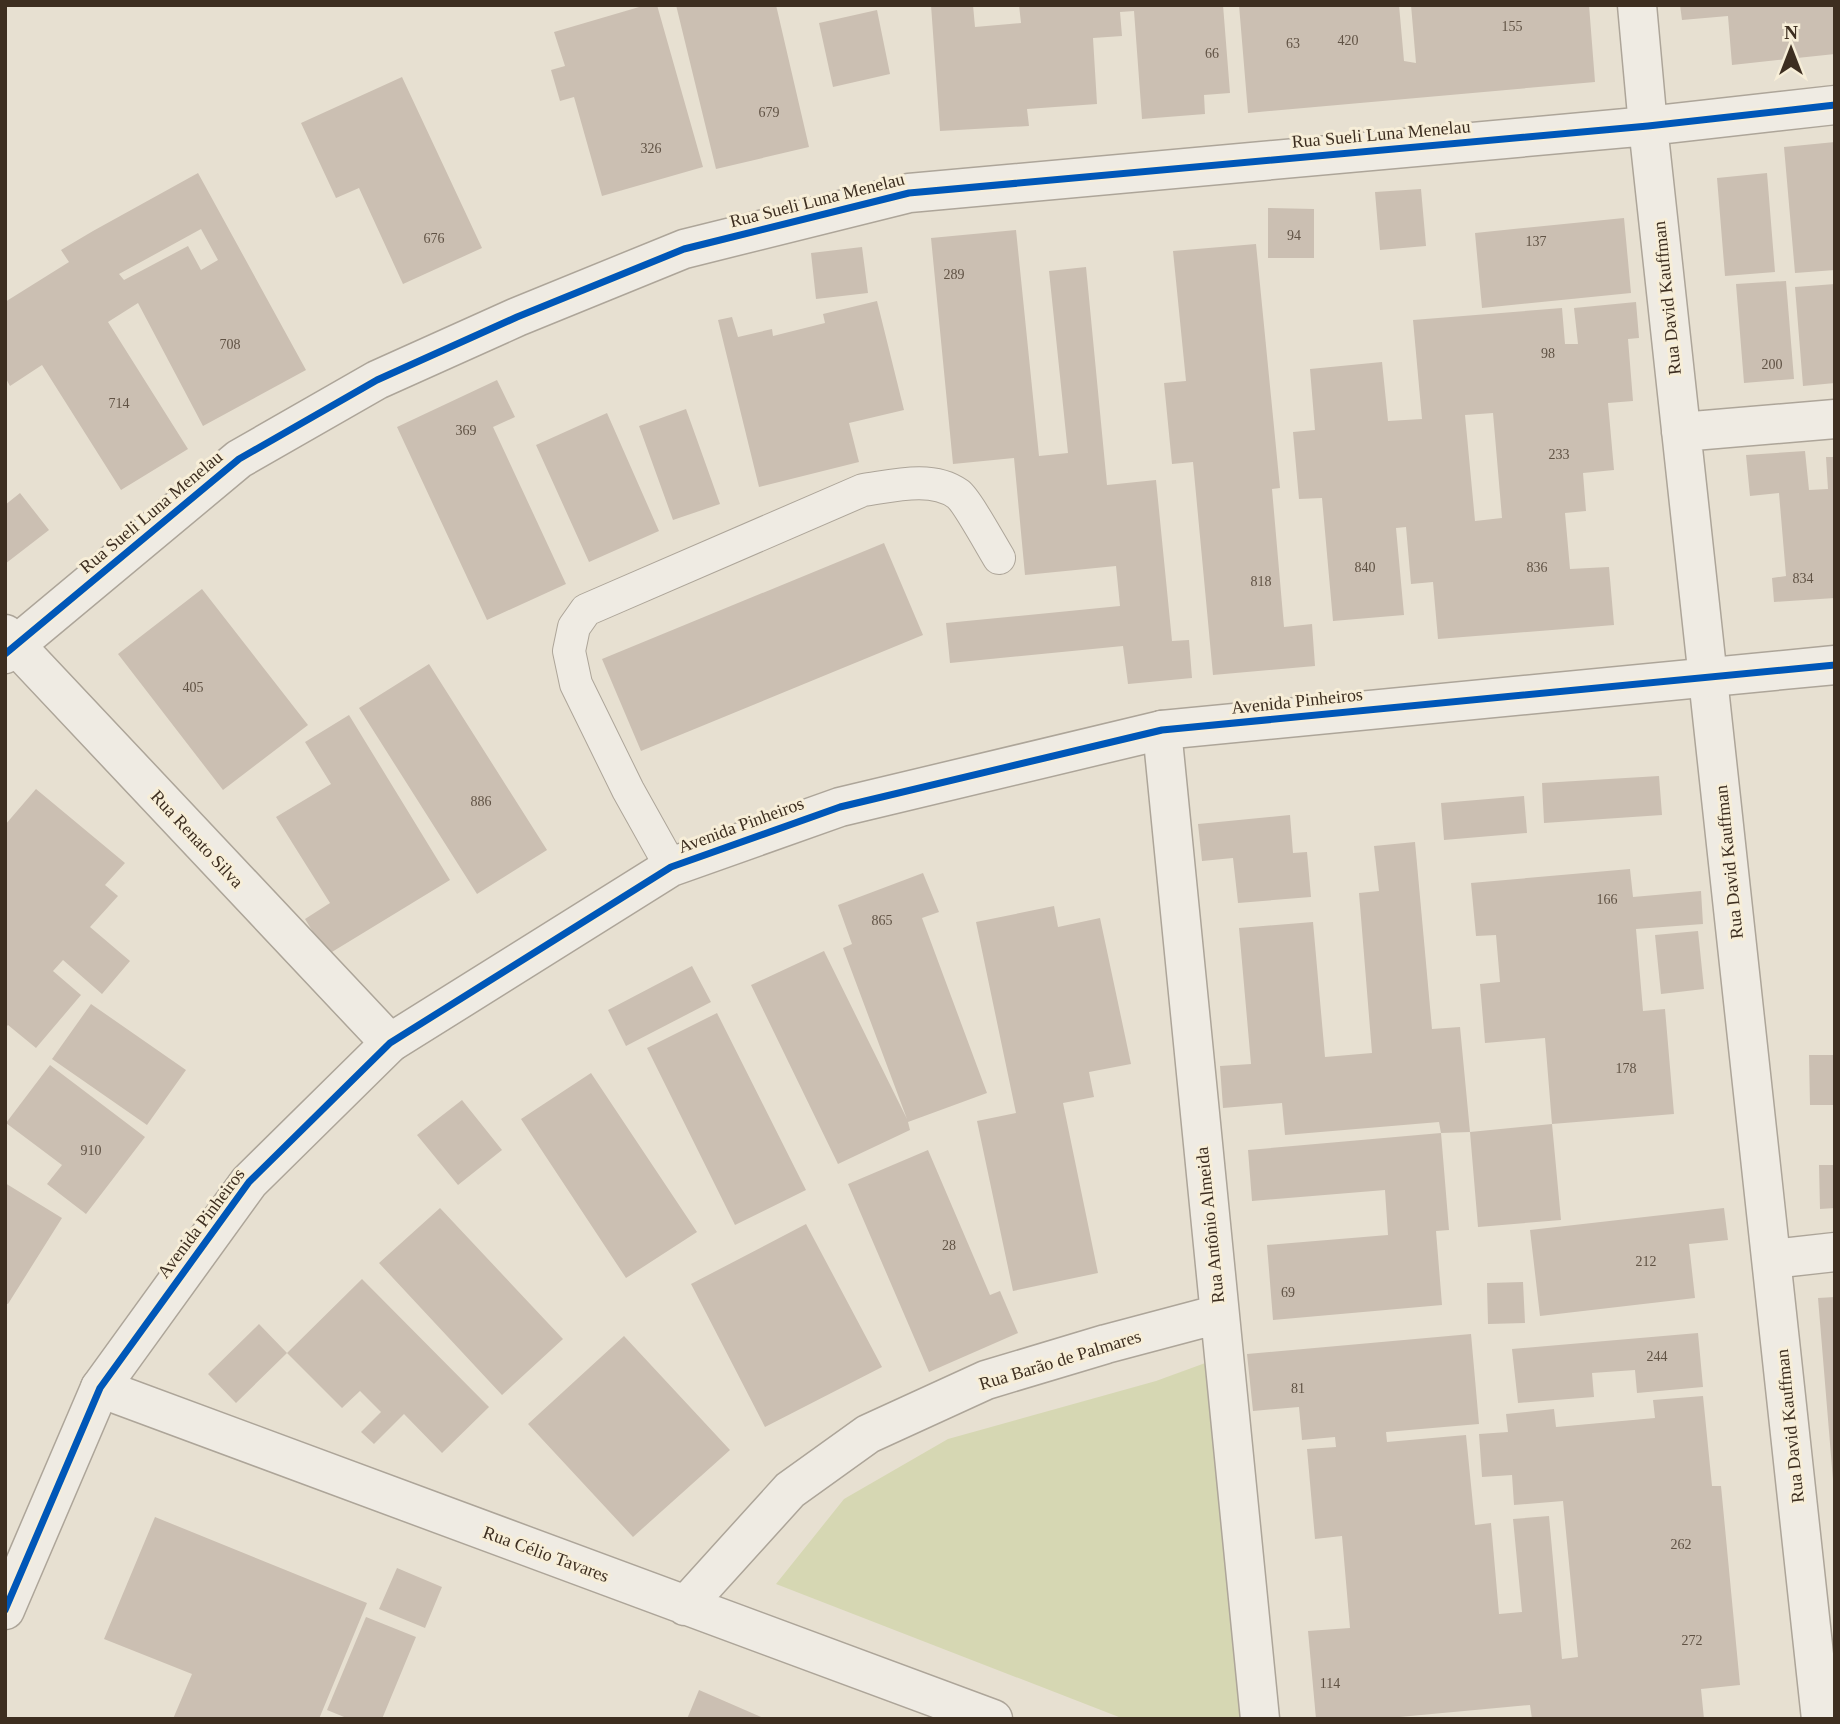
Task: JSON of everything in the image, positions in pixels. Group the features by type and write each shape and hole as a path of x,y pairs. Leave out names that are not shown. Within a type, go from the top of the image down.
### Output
{"street":[{"name":"Rua David Kauffman","path":"1637,5 1821,1719"},
{"name":"Rua Sueli Luna Menelau","path":"8,644 239,459 377,380 517,317 684,249 909,193 1648,126 1835,105"},
{"path":"1681,432 1835,419"},
{"name":"Rua Renato Silva","path":"8,644 390,1043"},
{"name":"Avenida Pinheiros","path":"5,1610 100,1388 249,1182 390,1043 671,867 840,807 1162,730 1835,664"},
{"name":"Rua Antônio Almeida","path":"1162,730 1260,1719"},
{"path":"1772,1259 1835,1252"},
{"name":"Rua Barão de Palmares","path":"685,1606 790,1490 868,1434 986,1380 1105,1344 1219,1314"},
{"name":"Rua Célio Tavares","path":"100,1388 993,1719"}],"lane":[{"path":"671,867 628,790 576,684 569,651 574,626 586,610 863,490 901,484 936,484 959,495 999,558"}],"green space":[{"path":"1219,1358 1250,1719 1124,1719 776,1584 844,1499 948,1439 1156,1381"}],"building":[{"path":"646,5 657,5 703,167 602,196 574,97 560,101 551,70 565,66 554,32"},
{"path":"676,5 776,5 809,147 716,169"},
{"path":"931,5 973,5 975,27 1021,23 1019,5 1223,5 1230,93 1204,95 1205,114 1142,119 1134,11 1120,12 1122,36 1093,38 1097,104 1027,109 1029,126 940,131"},
{"path":"1239,5 1399,5 1404,61 1416,63 1411,5 1589,5 1595,82 1248,113"},
{"path":"1680,5 1835,5 1835,54 1732,65 1728,16 1682,20"},
{"path":"877,10 890,74 833,87 819,23"},
{"path":"402,77 482,248 403,284 359,188 336,198 301,123"},
{"path":"1835,142 1835,270 1795,273 1784,147"},
{"path":"198,173 306,370 203,426 138,303 108,322 188,449 121,490 42,365 10,386 5,377 5,302 69,262 61,250","holes":["201,229 218,260 201,270 188,246 124,280 119,274"]},
{"path":"1767,173 1775,272 1725,276 1717,178"},
{"path":"1421,189 1426,246 1380,250 1375,192"},
{"path":"1268,208 1314,209 1314,258 1268,258"},
{"path":"1624,218 1631,293 1482,308 1475,233"},
{"path":"1016,230 1039,456 1068,453 1049,271 1086,267 1107,485 1156,480 1172,641 1189,640 1192,678 1128,684 1123,646 950,663 946,623 1120,606 1116,566 1025,575 1014,458 953,464 931,238"},
{"path":"1256,244 1280,488 1272,489 1284,627 1312,624 1315,666 1213,675 1193,462 1172,464 1164,383 1186,381 1173,251"},
{"path":"862,247 868,293 816,299 811,253"},
{"path":"1786,281 1794,379 1744,383 1736,284"},
{"path":"1835,284 1835,383 1803,386 1795,287"},
{"path":"877,301 904,410 849,423 859,462 759,487 718,320 732,317 738,337 772,329 773,336 825,323 823,314"},
{"path":"1636,302 1639,338 1628,339 1633,401 1608,403 1614,470 1583,473 1586,511 1565,513 1570,569 1609,567 1614,625 1438,639 1433,582 1411,584 1406,527 1396,528 1404,615 1333,621 1322,498 1299,499 1293,432 1315,430 1310,369 1382,362 1388,421 1422,419 1413,320 1562,308 1565,344 1578,344 1574,308","holes":["1493,413 1502,518 1475,521 1465,415"]},
{"path":"497,380 515,417 493,427 566,584 487,620 397,427"},
{"path":"686,409 720,504 673,520 639,426"},
{"path":"607,413 659,531 589,562 536,445"},
{"path":"1805,451 1809,490 1828,489 1826,457 1835,457 1835,598 1774,602 1772,578 1786,576 1779,493 1750,496 1746,455"},
{"path":"20,493 49,530 5,564 5,505"},
{"path":"884,543 923,635 641,751 602,659"},
{"path":"202,589 308,725 223,790 118,654"},
{"path":"429,664 547,850 477,894 359,708"},
{"path":"349,715 450,880 327,955 305,919 330,903 276,817 331,784 305,742"},
{"path":"1659,776 1662,815 1544,823 1542,783"},
{"path":"36,789 125,863 105,885 118,896 90,927 130,961 102,994 63,960 53,971 81,995 36,1048 8,1025 5,1028 5,825"},
{"path":"1524,796 1527,833 1444,840 1441,803"},
{"path":"1290,815 1293,853 1307,852 1311,897 1238,903 1233,858 1202,861 1198,824"},
{"path":"1415,842 1432,1029 1460,1027 1470,1132 1441,1133 1439,1122 1285,1135 1282,1103 1223,1108 1220,1066 1251,1064 1239,928 1313,922 1325,1057 1372,1053 1359,893 1379,891 1374,846"},
{"path":"1630,869 1633,897 1701,891 1703,924 1636,929 1643,1011 1665,1009 1674,1114 1552,1124 1545,1038 1485,1043 1480,984 1500,982 1496,935 1476,936 1471,883"},
{"path":"923,873 939,912 922,918 987,1093 908,1122 910,1130 838,1164 751,985 824,951 907,1119 843,948 852,944 838,905"},
{"path":"1054,906 1058,927 1100,918 1131,1064 1089,1072 1094,1097 1063,1103 1098,1273 1013,1291 977,1121 1016,1113 976,922"},
{"path":"1698,931 1704,989 1661,994 1655,935"},
{"path":"692,966 711,1002 626,1046 608,1010"},
{"path":"91,1004 186,1070 147,1125 52,1059"},
{"path":"717,1013 806,1190 735,1225 647,1048"},
{"path":"1809,1055 1835,1055 1835,1105 1810,1105"},
{"path":"50,1065 145,1137 86,1214 47,1184 62,1165 6,1123"},
{"path":"591,1073 697,1232 626,1278 521,1119"},
{"path":"462,1100 502,1150 458,1185 417,1135"},
{"path":"1552,1124 1561,1220 1478,1227 1470,1132"},
{"path":"1441,1133 1449,1230 1436,1231 1442,1305 1273,1320 1267,1245 1388,1235 1385,1190 1252,1201 1248,1150"},
{"path":"928,1150 990,1295 1000,1291 1018,1333 929,1372 848,1184"},
{"path":"1819,1165 1835,1165 1835,1208 1820,1209"},
{"path":"5,1183 62,1218 8,1304 5,1303"},
{"path":"440,1208 563,1339 502,1395 379,1263"},
{"path":"1724,1208 1728,1240 1689,1244 1695,1298 1540,1316 1530,1230"},
{"path":"806,1224 882,1367 765,1427 691,1284"},
{"path":"362,1279 489,1407 442,1453 404,1414 374,1444 361,1432 381,1412 360,1391 342,1408 287,1353"},
{"path":"1523,1282 1525,1323 1488,1324 1487,1283"},
{"path":"1835,1297 1835,1480 1833,1480 1818,1298"},
{"path":"259,1324 287,1353 236,1403 208,1374"},
{"path":"1698,1333 1703,1387 1637,1393 1635,1370 1592,1373 1594,1397 1518,1403 1512,1349"},
{"path":"1471,1334 1479,1424 1386,1432 1387,1442 1466,1435 1475,1525 1491,1523 1499,1614 1522,1612 1513,1519 1549,1516 1562,1659 1578,1657 1563,1501 1514,1505 1512,1475 1482,1477 1479,1434 1508,1432 1506,1414 1554,1409 1556,1427 1655,1418 1653,1400 1703,1396 1712,1486 1721,1486 1740,1685 1701,1689 1704,1719 1532,1719 1530,1705 1378,1719 1316,1719 1308,1631 1350,1628 1342,1536 1315,1539 1307,1449 1336,1447 1335,1437 1302,1440 1299,1407 1253,1411 1247,1354"},
{"path":"624,1336 730,1450 633,1537 528,1424"},
{"path":"155,1517 367,1603 319,1719 173,1719 192,1674 104,1639"},
{"path":"397,1568 442,1587 425,1628 379,1609"},
{"path":"366,1617 416,1637 382,1719 349,1719 327,1710"},
{"path":"699,1690 766,1719 687,1719"}],"cycle path":[{"path":"5,654 239,459 377,380 517,317 684,249 909,193 1648,126 1835,105"},
{"path":"5,1610 100,1388 249,1182 390,1043 671,867 840,807 1162,730 1835,665"}]}
